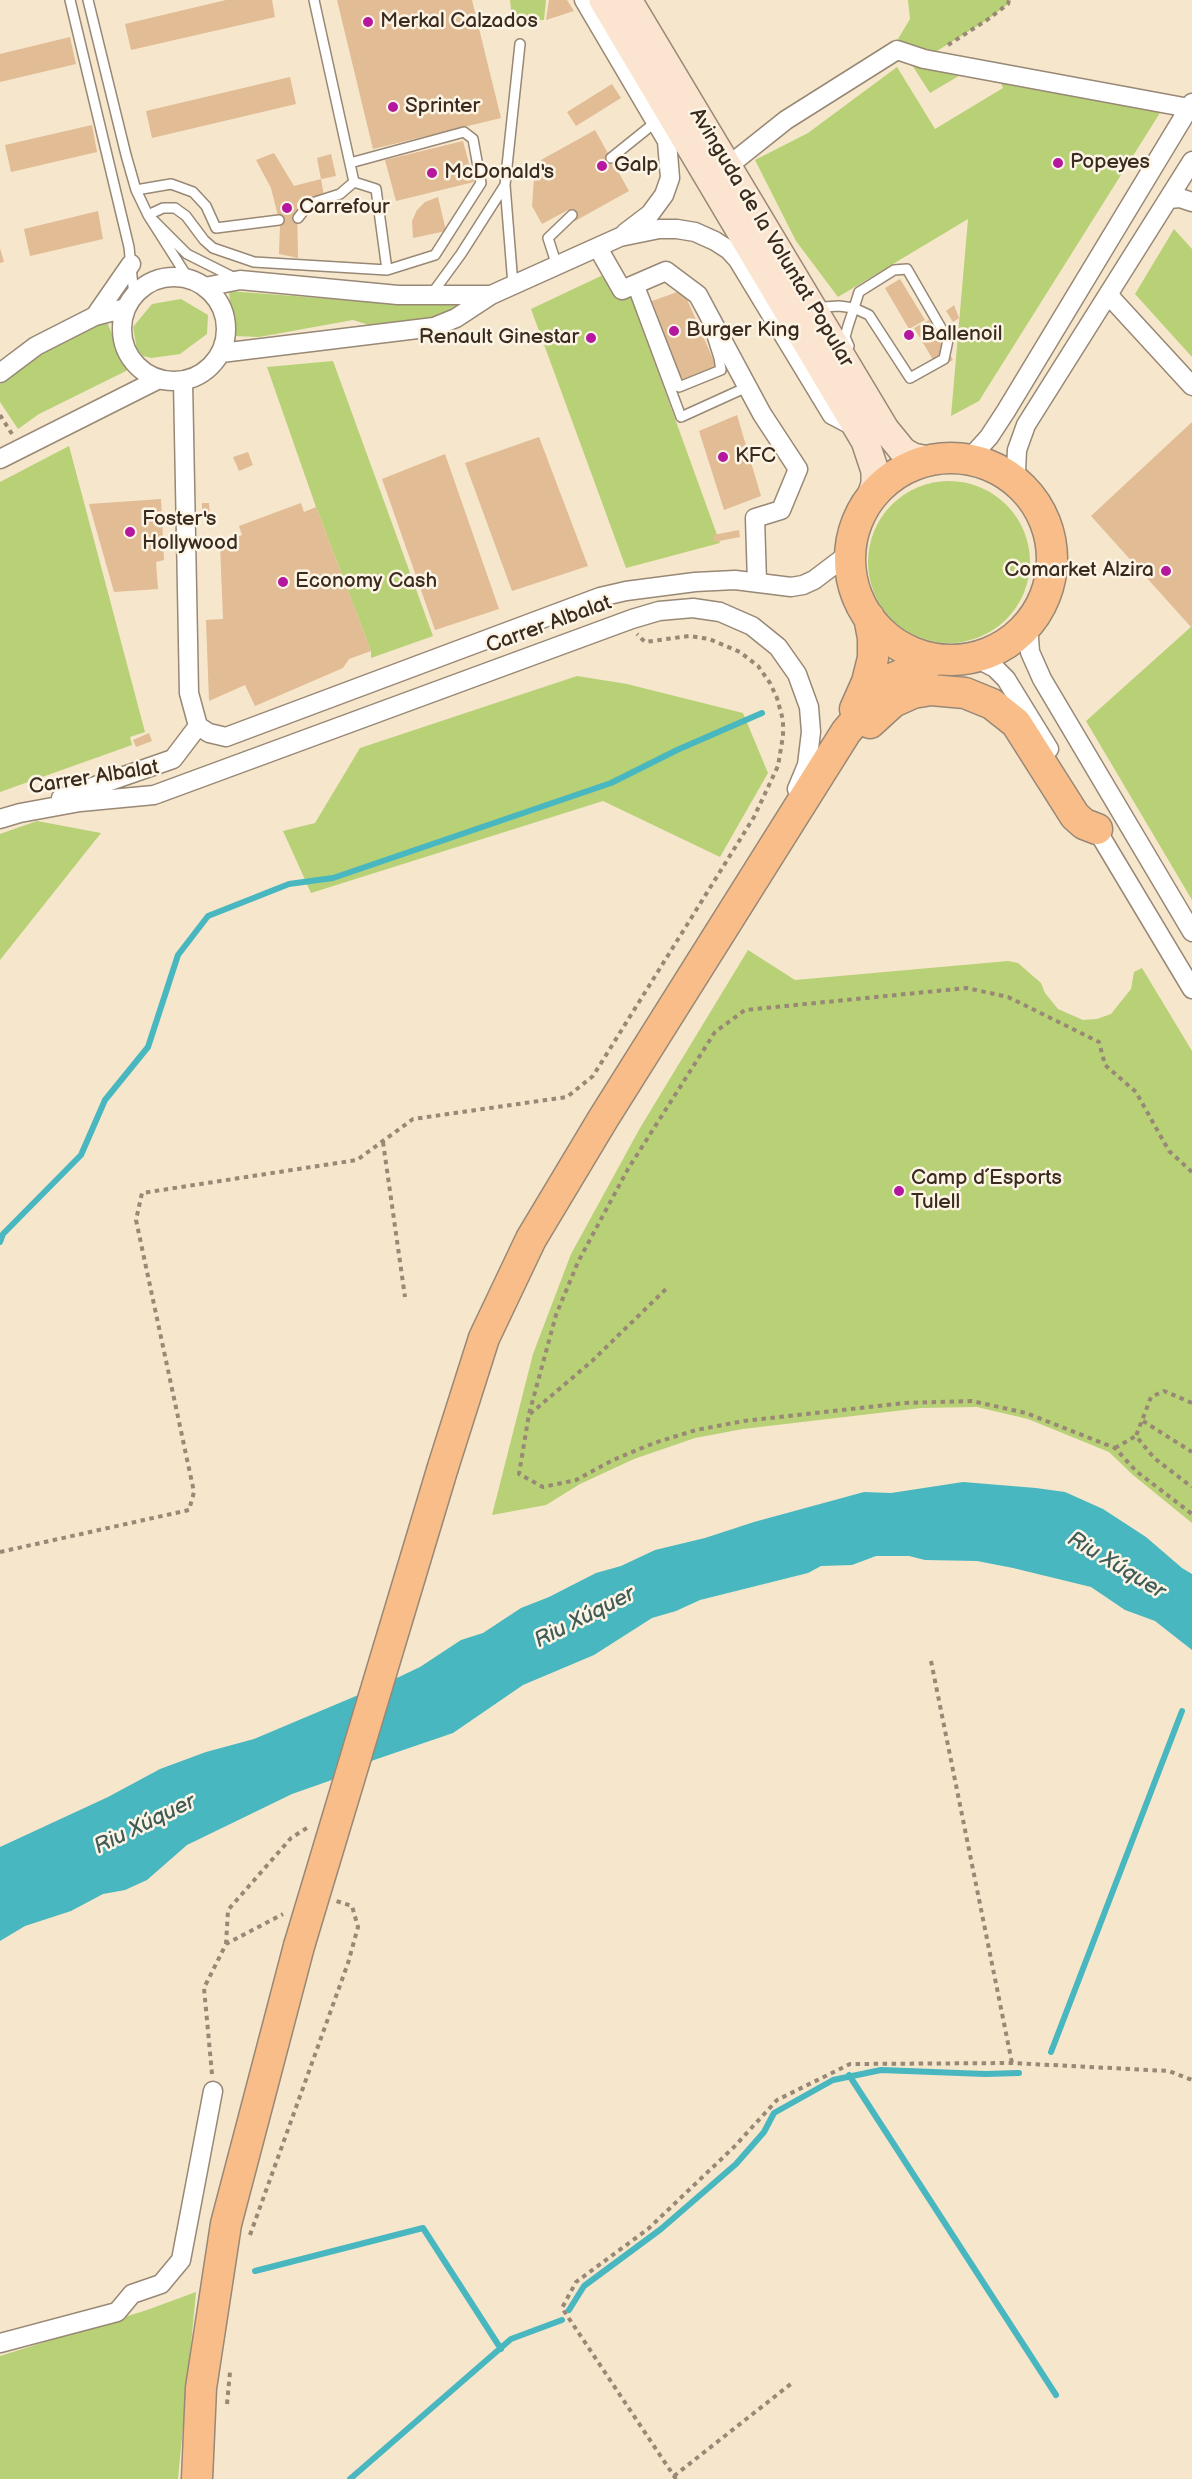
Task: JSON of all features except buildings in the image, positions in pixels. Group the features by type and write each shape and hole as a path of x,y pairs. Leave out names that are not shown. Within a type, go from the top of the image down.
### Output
{"main road":[{"name":"Avinguda de la Voluntat Popular","path":"603,0 871,455 875,484 870,499"},
{"name":"Avinguda de la Voluntat Popular","path":"628,0 895,444 913,457 927,460"},
{"path":"197,2479 201,2388 226,2223 299,1946 484,1338 531,1239 846,732 891,679 938,659 974,657 1004,645 1028,624 1044,598 1052,568 1050,538 1039,509 1021,485 997,468 969,459 927,460 905,469 886,482 870,499 857,524 851,552 852,575 858,597 869,617 880,630 906,649 938,659"},
{"path":"846,732 867,682 873,657 873,638 869,617"},
{"path":"758,871 817,802 862,732 876,715 893,702 913,693 931,690 965,693 992,704 1005,714 1023,733 1075,816 1084,824 1096,829"}],"street":[{"name":"Avinguda de la Voluntat Popular","path":"584,0 668,141 670,178 664,195 650,214 620,237"},
{"path":"737,159 786,120 897,50 924,59 1191,106 1006,411 989,437 969,459"},
{"path":"1021,485 1016,471 1017,450 1026,425 1192,160"},
{"path":"1169,199 1180,198 1192,202"},
{"name":"Avinguda de la Voluntat Popular","path":"620,237 659,229 677,229 695,232 729,250 738,260 832,415 856,427"},
{"path":"221,353 434,327 456,318 491,295 620,237"},
{"path":"598,248 622,290 666,271 698,295 762,414 798,469 781,510 755,518 757,582"},
{"path":"95,316 131,264"},
{"path":"173,277 188,279 205,287 216,297 223,310 226,339 221,353 211,366 198,376 183,381 159,379 143,371 131,359 124,343 122,325 130,302 145,286 159,279 173,277"},
{"path":"205,287 240,280 398,295 491,295"},
{"path":"1109,293 1192,386"},
{"path":"0,373 36,346 95,316 130,302"},
{"path":"3,456 159,379"},
{"path":"183,381 182,448 189,693 198,726"},
{"name":"Carrer Albalat","path":"0,819 173,759 198,726 209,733 226,737 600,597 626,591 695,582 735,580 791,587 803,585 814,580 851,552"},
{"name":"Carrer Albalat","path":"0,819 80,802 129,799 162,793 632,619 659,611 693,608 720,612 752,626 778,647 797,674 809,707 810,750 802,780 760,850 703,960"},
{"path":"1028,624 1030,652 1042,679 1192,932"},
{"path":"974,657 996,668 1006,679 1192,989"},
{"path":"0,2343 117,2312 132,2294 161,2284 181,2260 213,2091"}],"lane":[{"path":"70,0 129,247 130,302"},
{"path":"88,0 136,190 148,215 188,279"},
{"path":"314,0 354,182"},
{"path":"513,285 505,185 520,44"},
{"path":"611,158 657,121"},
{"path":"148,215 163,208 175,208 186,216 213,248 254,262 387,270 435,255 481,183 473,139 464,132 350,163"},
{"path":"298,218 309,204 340,194 354,182"},
{"path":"354,182 376,189 387,270"},
{"path":"136,190 171,184 193,192 206,206 216,228 279,220"},
{"path":"431,295 461,254 505,185"},
{"path":"148,215 187,254 240,280"},
{"path":"557,266 548,238 572,215"},
{"path":"810,304 854,308 869,315 910,378 944,358 948,340 907,269 894,270 859,292 854,308 845,337 849,345 851,372"},
{"path":"635,284 679,387 721,370 706,319 708,314"},
{"path":"635,284 681,417 747,387"}],"path":[{"path":"924,59 987,20 1008,4 1009,0"},
{"path":"0,1552 189,1510 194,1491 136,1220 142,1193 357,1160 413,1119 567,1097 593,1076 728,862 768,791 782,751 783,720 774,690 758,666 740,652 709,639 689,636 645,642 638,637 632,619"},
{"path":"1192,1172 1169,1151 1136,1092 1105,1065 1099,1042 1008,997 968,988 745,1010 715,1032 628,1169 578,1262 556,1315 529,1414 519,1474 543,1487 576,1480 623,1455 696,1430 744,1421 904,1403 972,1401 1026,1413 1115,1448 1136,1472 1192,1514"},
{"path":"383,1142 405,1297"},
{"path":"529,1414 592,1361 667,1288"},
{"path":"1115,1448 1136,1436 1151,1397 1164,1391 1192,1403"},
{"path":"1143,1421 1192,1452"},
{"path":"1136,1436 1154,1458 1192,1487"},
{"path":"931,1661 1012,2063"},
{"path":"213,2091 204,1988 226,1944 228,1910 291,1838 313,1824"},
{"path":"247,2245 348,1963 358,1927 352,1906 331,1899"},
{"path":"226,1944 284,1914"},
{"path":"792,2383 675,2477 562,2307 576,2282 648,2229 734,2147 777,2100 850,2064 1012,2063 1169,2071 1192,2080"},
{"path":"226,2409 231,2362"}],"green space":[{"path":"510,0 546,0 544,20 512,20"},
{"path":"908,0 1009,0 1008,4 987,20 924,59 911,56 898,39 910,19"},
{"path":"912,65 962,74 930,93"},
{"path":"897,67 935,129 1003,88 997,73 1163,108 979,401 951,416 968,219 838,297 796,241 755,160 808,133"},
{"path":"1174,229 1192,249 1192,357 1135,294"},
{"path":"620,267 720,543 626,568 531,309"},
{"path":"229,291 409,305 459,300 459,311 432,321 382,329 353,320 259,337 233,336"},
{"path":"181,299 208,315 207,334 180,354 151,358 143,356 137,350 133,327 152,304"},
{"path":"99,322 107,322 130,369 39,414 18,429 0,402 0,384 77,330"},
{"path":"333,361 433,636 371,658 371,651 316,507 267,367"},
{"path":"69,446 145,732 130,737 132,745 0,792 0,482"},
{"path":"949,481 965,482 980,487 1007,504 1024,531 1029,546 1029,578 1024,593 1007,620 980,637 965,642 949,643 933,642 918,637 891,620 874,593 869,578 868,562 869,546 874,531 891,504 918,487 933,482"},
{"path":"1192,626 1192,900 1086,721"},
{"path":"577,676 627,684 743,713 768,773 720,857 603,801 311,893 283,831 315,823 360,748"},
{"path":"37,821 101,833 0,960 0,834"},
{"name":"Camp d´Esports Tulell","path":"748,950 795,980 1008,961 1018,963 1041,983 1045,993 1058,1009 1083,1020 1097,1019 1111,1014 1131,989 1134,972 1142,968 1192,1051 1192,1523 1133,1475 1109,1452 1028,1419 977,1407 921,1408 743,1429 695,1438 634,1459 580,1484 546,1505 492,1515 533,1354 571,1254 640,1128"},
{"path":"196,2292 178,2479 0,2479 0,2356 147,2310"}],"water":[{"name":"Riu Xúquer","path":"963,1482 1065,1492 1103,1509 1146,1537 1192,1574 1192,1650 1155,1621 1125,1610 1091,1587 1013,1568 977,1561 925,1560 909,1556 876,1556 852,1565 821,1566 808,1573 700,1600 676,1611 652,1618 594,1655 523,1685 453,1733 374,1760 329,1781 292,1794 187,1845 147,1880 125,1890 103,1894 71,1911 25,1926 0,1941 0,1847 108,1797 160,1769 206,1752 254,1739 382,1685 420,1667 461,1640 483,1633 521,1608 549,1597 596,1573 621,1566 655,1550 705,1538 864,1492 891,1493"}],"waterway":[{"path":"0,1242 3,1234 81,1155 105,1100 148,1047 178,955 208,916 289,884 333,878 611,783 677,750 762,713"},
{"path":"1051,2052 1182,1711"},
{"path":"569,2310 584,2286 661,2229 736,2164 764,2132 774,2113 833,2080 881,2070 1019,2073"},
{"path":"849,2075 1056,2395"},
{"path":"255,2271 423,2228 501,2349"},
{"path":"350,2479 511,2339 562,2320"}],"place":[{"name":"Merkal Calzados","path":"368,22"},
{"name":"Sprinter","path":"393,107"},
{"name":"Popeyes","path":"1058,163"},
{"name":"Galp","path":"602,166"},
{"name":"McDonald's","path":"432,173"},
{"name":"Carrefour","path":"287,208"},
{"name":"Burger King","path":"674,331"},
{"name":"Ballenoil","path":"909,335"},
{"name":"Renault Ginestar","path":"591,338"},
{"name":"KFC","path":"723,457"},
{"name":"Foster's Hollywood","path":"130,532"},
{"name":"Comarket Alzira","path":"1166,571"},
{"name":"Economy Cash","path":"283,582"},
{"name":"Camp d´Esports Tulell","path":"899,1191"}]}
